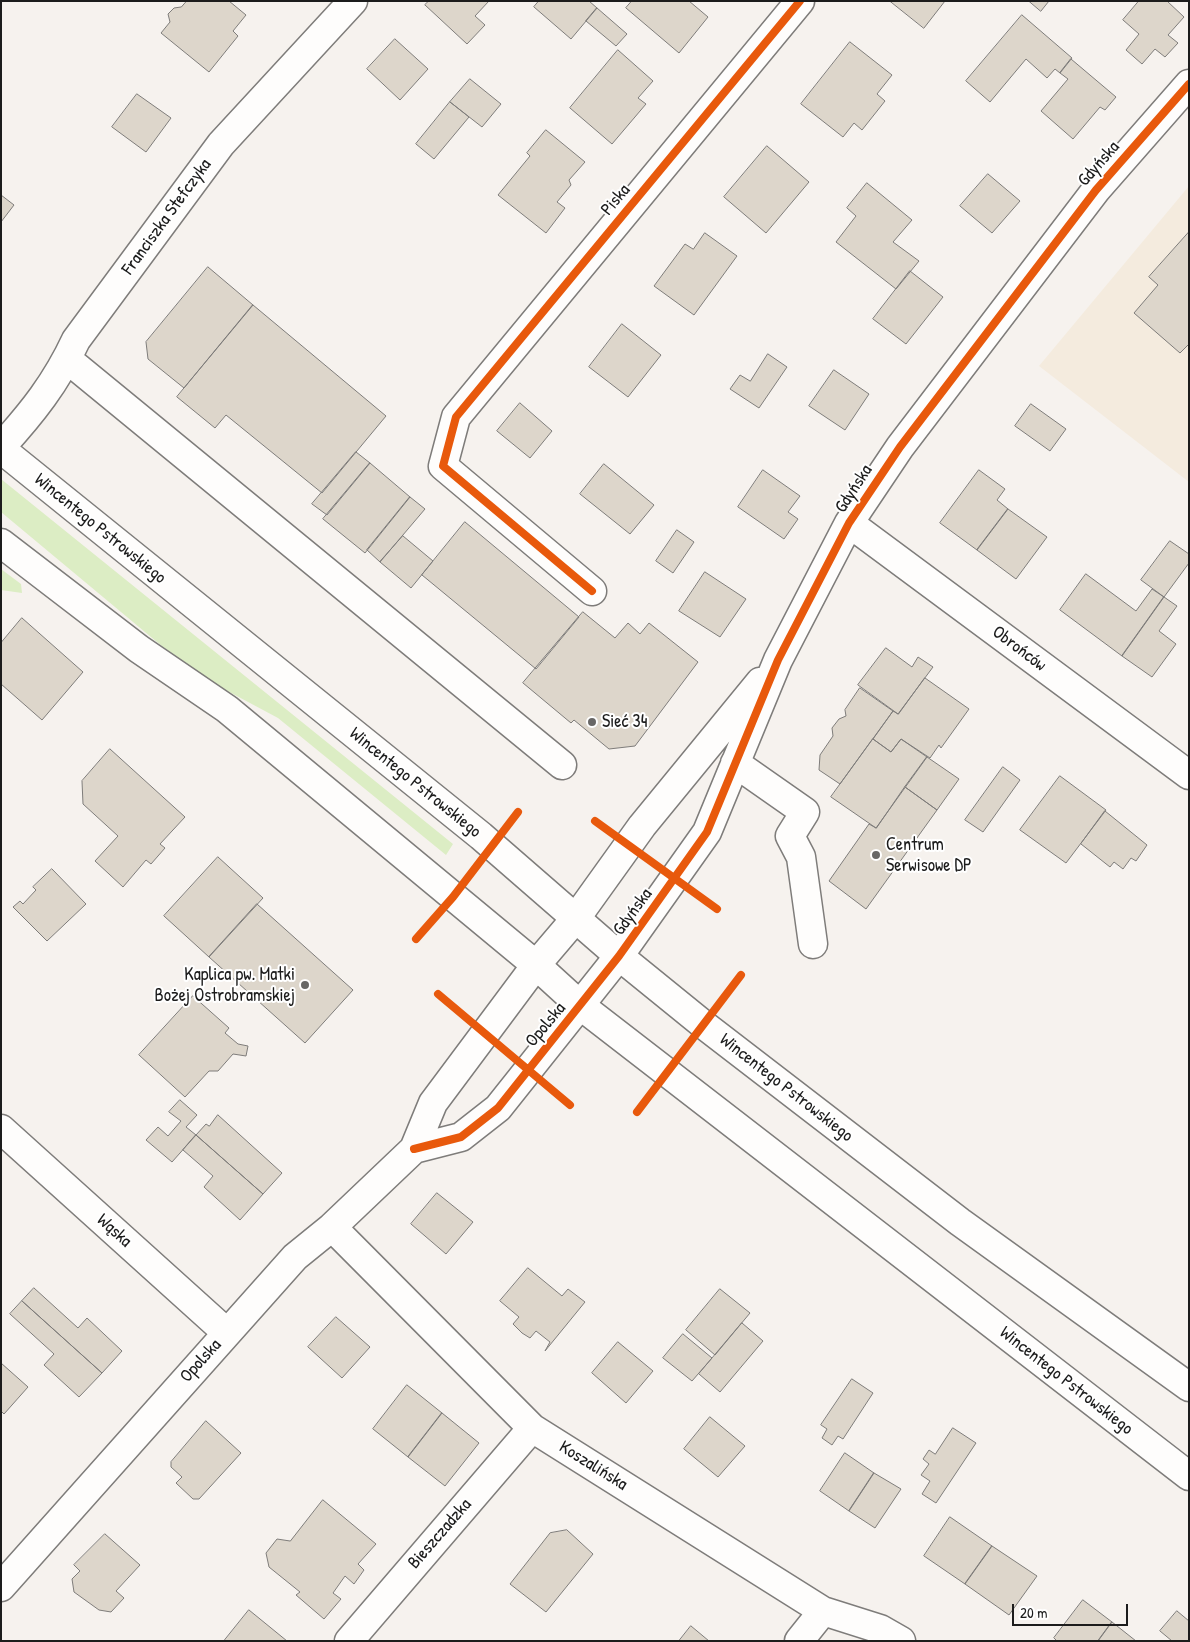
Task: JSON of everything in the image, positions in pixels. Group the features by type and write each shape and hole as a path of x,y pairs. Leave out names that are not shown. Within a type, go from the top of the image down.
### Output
{"street":[{"name":"Franciszka Stefczyka","path":"1,448 38,406 67,359 76,340 221,144 353,1"},
{"name":"Piska","path":"592,591 443,466 456,417 800,1"},
{"name":"Gdyńska","path":"620,956 707,832 778,660 849,523 900,447 1096,190 1189,84"},
{"path":"67,359 562,765"},
{"name":"Wincentego Pstrowskiego","path":"1,448 473,830 704,1025 960,1222 1189,1387"},
{"name":"Obrońców","path":"849,523 1189,775"},
{"name":"Wincentego Pstrowskiego","path":"1,543 138,649 227,710 536,965 581,1006 1189,1476"},
{"name":"Gdyńska","path":"536,965 576,918 642,826 778,660"},
{"path":"735,763 805,812 790,836 801,857 812,944"},
{"name":"Opolska","path":"414,1150 461,1137 498,1108 620,956"},
{"name":"Opolska","path":"1,1587 226,1332 295,1257 332,1227 414,1150 433,1102 536,965"},
{"name":"Wąska","path":"1,1129 226,1332"},
{"name":"Koszalińska","path":"332,1227 532,1428 824,1611 880,1629 901,1641"},
{"name":"Bieszczadzka","path":"349,1641 532,1428"},
{"path":"799,1641 824,1611"}],"shaded area":[{"path":"1189,186 1189,482 1039,366"}],"green space":[{"path":"1,479 453,844 446,855 278,718 220,687 163,647 1,512"},
{"path":"1,569 21,584 22,593 1,590"}],"building":[{"path":"187,1 229,1 246,15 233,31 238,36 209,72 161,33 170,22 168,14 174,8 181,7"},
{"path":"429,1 489,1 475,16 485,25 467,44 425,5"},
{"path":"539,1 589,1 597,8 571,39 534,7"},
{"path":"632,1 689,1 708,17 679,53 626,8"},
{"path":"890,1 945,1 924,28"},
{"path":"1029,1 1049,1 1041,11"},
{"path":"1139,1 1167,1 1184,17 1168,35 1178,43 1165,57 1155,49 1142,64 1126,50 1139,34 1123,20"},
{"path":"597,8 627,34 616,46 586,21"},
{"path":"1022,15 1072,58 1060,73 1055,69 1047,78 1026,59 990,102 966,81"},
{"path":"395,39 428,69 400,100 367,69"},
{"path":"850,42 892,75 877,94 885,101 862,130 854,123 843,137 801,104"},
{"path":"618,50 653,81 638,98 646,104 612,144 570,108"},
{"path":"1071,59 1116,97 1105,110 1100,107 1073,139 1041,111 1068,79 1060,73"},
{"path":"470,79 501,104 482,127 450,102"},
{"path":"137,94 171,118 146,152 112,127"},
{"path":"450,102 469,117 434,159 416,144"},
{"path":"546,130 585,162 569,180 571,185 557,202 565,208 546,233 498,195 530,156 527,153"},
{"path":"767,146 809,182 766,233 724,197"},
{"path":"988,174 1020,201 992,233 960,206"},
{"path":"867,183 912,220 893,242 919,261 896,289 836,242 856,216 847,208"},
{"path":"1,195 14,205 1,222"},
{"path":"1189,232 1189,344 1180,353 1134,313 1158,285 1149,277"},
{"path":"705,233 737,256 694,315 654,286 685,244 693,249"},
{"path":"208,267 253,305 184,388 148,359 146,342"},
{"path":"910,271 943,297 906,344 873,319"},
{"path":"253,305 386,416 322,493 226,415 215,428 177,397"},
{"path":"622,324 661,355 628,397 589,367"},
{"path":"768,354 787,367 759,408 730,389 740,375 750,381"},
{"path":"834,370 869,394 845,430 809,406"},
{"path":"520,403 552,431 530,458 497,431"},
{"path":"1031,404 1066,429 1050,451 1015,426"},
{"path":"356,452 370,463 327,515 312,504"},
{"path":"370,463 410,497 365,553 323,519"},
{"path":"604,464 654,505 630,534 580,494"},
{"path":"763,470 800,496 788,512 798,519 784,539 738,507"},
{"path":"979,470 1005,489 997,500 1008,509 977,550 940,523"},
{"path":"410,497 425,509 380,562 367,550"},
{"path":"1008,509 1047,537 1016,579 977,550"},
{"path":"465,522 579,617 536,669 422,575"},
{"path":"677,530 694,542 673,573 656,561"},
{"path":"403,536 433,561 411,588 380,562"},
{"path":"1170,541 1189,554 1189,563 1164,597 1141,580"},
{"path":"705,572 746,599 720,637 679,611"},
{"path":"1086,574 1136,611 1152,589 1164,597 1122,656 1060,610"},
{"path":"1164,597 1177,606 1159,631 1176,644 1152,677 1122,656"},
{"path":"583,612 615,638 628,623 640,634 649,623 698,662 635,746 609,749 574,720 571,723 523,683"},
{"path":"22,618 83,672 42,720 1,684 1,643"},
{"path":"886,648 912,667 918,657 933,667 898,714 858,685"},
{"path":"925,678 969,709 941,748 939,745 930,758 901,739 891,752 873,739 893,711 898,714"},
{"path":"860,688 893,711 840,784 819,770 820,755 833,736 832,728 839,719 846,716 845,710"},
{"path":"873,739 891,752 901,739 927,757 876,828 831,797"},
{"path":"110,749 185,817 160,844 165,848 151,864 146,860 123,887 95,861 118,836 83,804 82,781"},
{"path":"927,757 959,779 937,810 905,787"},
{"path":"1003,767 1020,780 983,832 965,820"},
{"path":"1060,776 1106,810 1066,863 1020,830"},
{"name":"Centrum Serwisowe DP","path":"905,787 937,810 866,909 829,881 869,824 876,828"},
{"path":"1105,811 1147,845 1136,861 1131,858 1123,869 1114,862 1110,867 1081,844"},
{"path":"218,857 263,898 209,957 164,916"},
{"path":"52,869 86,904 47,941 13,907 20,901 23,904 36,890 33,887"},
{"path":"257,904 353,990 305,1043 209,957"},
{"path":"193,996 229,1028 225,1033 238,1044 248,1046 246,1056 233,1054 218,1071 209,1071 185,1097 139,1055"},
{"path":"180,1100 197,1115 186,1127 196,1135 172,1162 146,1140 158,1127 168,1136 181,1121 169,1112"},
{"path":"218,1115 282,1173 263,1194 196,1135 206,1124 209,1126"},
{"path":"196,1135 263,1194 240,1220 204,1187 213,1176 183,1150"},
{"path":"437,1193 473,1222 446,1254 411,1224"},
{"path":"528,1268 562,1296 568,1289 585,1302 545,1351 550,1342 536,1331 530,1338 522,1333 513,1324 519,1317 500,1301"},
{"path":"34,1288 78,1328 87,1318 122,1351 102,1373 22,1301"},
{"path":"720,1289 750,1313 715,1355 686,1330"},
{"path":"22,1301 102,1373 79,1397 44,1365 54,1354 10,1314"},
{"path":"336,1317 370,1347 342,1378 308,1347"},
{"path":"742,1323 763,1341 720,1392 699,1374"},
{"path":"683,1334 712,1358 692,1381 663,1358"},
{"path":"618,1342 653,1371 626,1403 592,1373"},
{"path":"1,1363 28,1387 4,1414 1,1411"},
{"path":"852,1379 873,1393 843,1439 838,1436 832,1445 822,1438 827,1429 821,1425"},
{"path":"407,1385 442,1413 408,1457 373,1429"},
{"path":"442,1413 479,1443 445,1486 408,1457"},
{"path":"710,1417 745,1446 718,1477 684,1449"},
{"path":"206,1421 241,1453 199,1499 193,1499 176,1483 182,1477 171,1467 171,1462"},
{"path":"953,1428 976,1443 936,1503 922,1494 930,1481 921,1475 929,1464 923,1459 929,1450 935,1454"},
{"path":"845,1453 874,1473 849,1511 820,1491"},
{"path":"874,1473 901,1489 875,1528 849,1511"},
{"path":"323,1500 376,1544 358,1564 364,1570 354,1584 345,1576 333,1593 341,1599 324,1619 296,1595 300,1592 269,1567 266,1553 277,1539 290,1541"},
{"path":"950,1517 992,1546 965,1584 924,1556"},
{"path":"567,1530 593,1554 546,1612 510,1584 550,1533"},
{"path":"105,1534 140,1565 116,1591 124,1598 111,1612 99,1610 74,1592 72,1579 80,1571 74,1565"},
{"path":"992,1546 1037,1576 1009,1615 965,1584"},
{"path":"1083,1600 1112,1622 1098,1641 1057,1641 1054,1638"},
{"path":"249,1610 287,1641 224,1641"},
{"path":"1177,1611 1189,1621 1189,1641 1172,1641 1160,1631"},
{"path":"1112,1622 1136,1641 1098,1641"},
{"path":"691,1626 709,1641 679,1641"}],"cycle path":[{"path":"592,591 443,466 456,417 800,1"},
{"path":"414,1149 461,1137 498,1108 619,956 707,832 778,660 849,523 900,447 1096,190 1189,84"},
{"path":"416,939 453,897 518,812"},
{"path":"595,821 717,909"},
{"path":"637,1112 741,975"},
{"path":"438,994 570,1105"}],"place":[{"name":"Sieć 34","path":"592,722"},
{"name":"Centrum Serwisowe DP","path":"876,855"},
{"name":"Kaplica pw. Matki Bożej Ostrobramskiej","path":"305,985"}]}
